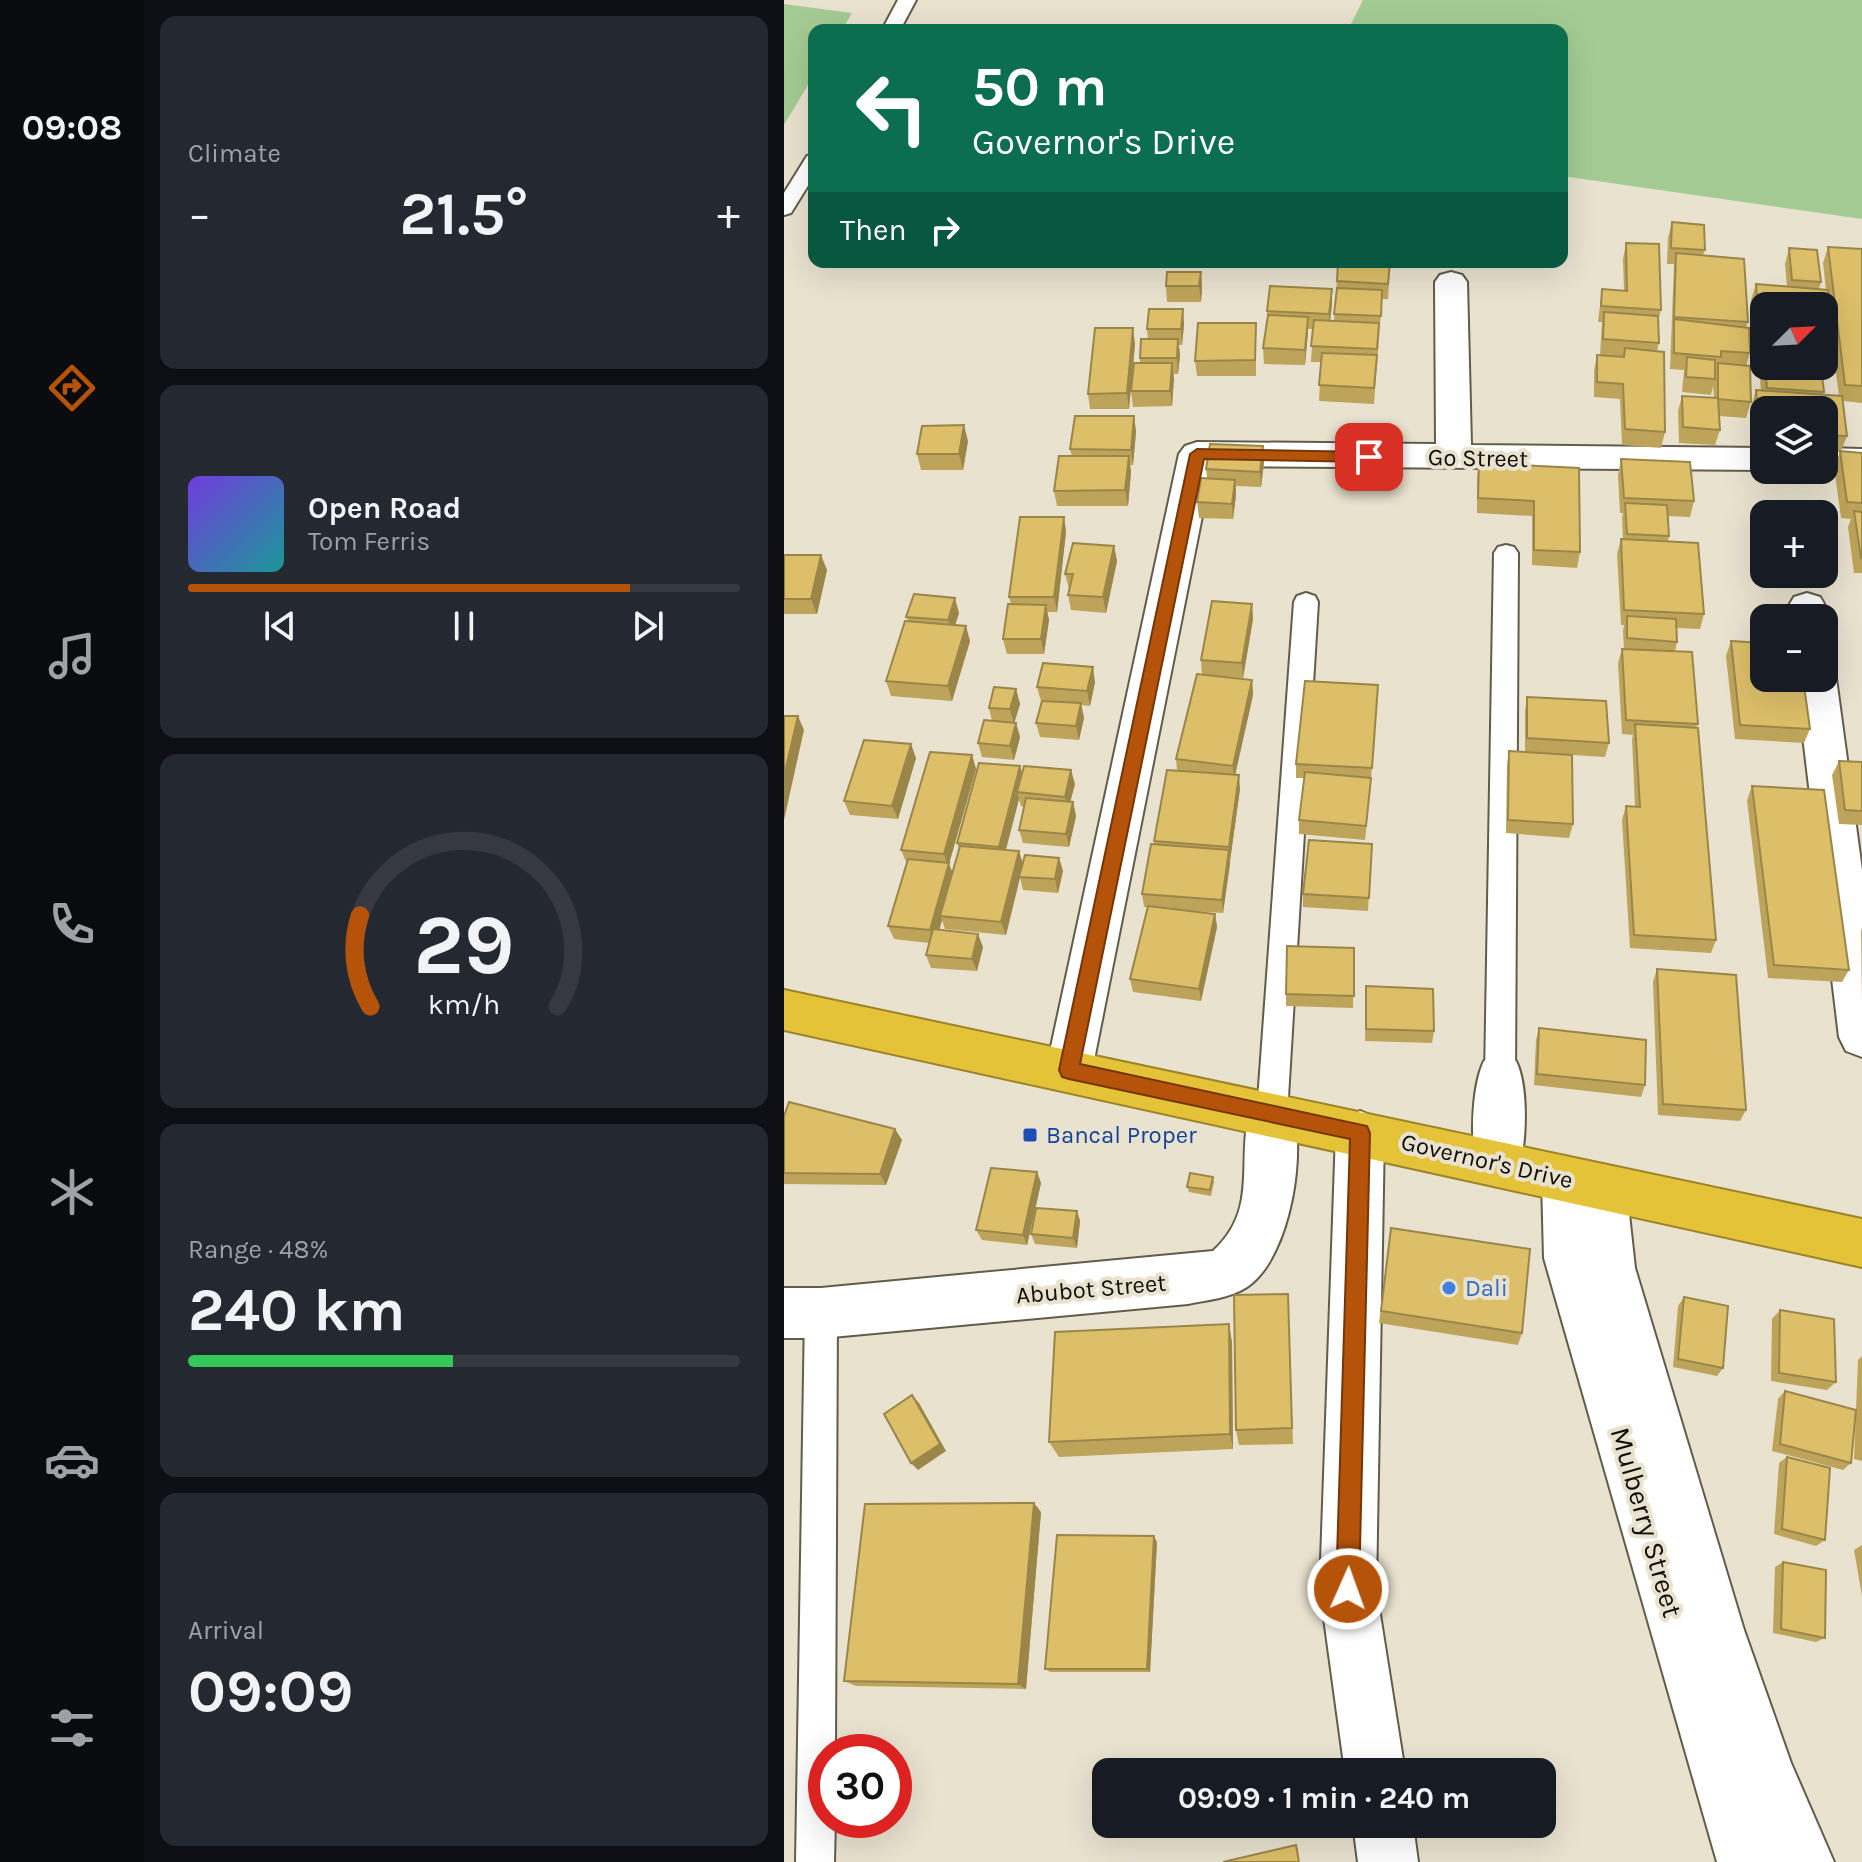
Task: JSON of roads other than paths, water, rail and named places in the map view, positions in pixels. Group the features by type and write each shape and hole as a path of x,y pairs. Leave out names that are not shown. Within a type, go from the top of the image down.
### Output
{"highway":[{"name":"Governor's Drive","path":"784,1010 1862,1243"}],"street":[{"path":"1451,282 1454,458"},
{"name":"Go Street","path":"1069,1070 1197,454 1750,460"},
{"path":"1838,460 1862,461"},
{"path":"1818,692 1862,1037"},
{"path":"1498,1164 1500,1076"},
{"name":"Abubot Street","path":"803,1313 1188,1280 1229,1269 1257,1238 1269,1198 1272,1114"},
{"path":"1360,1133 1348,1589 1373,1758"},
{"name":"Mulberry Street","path":"1584,1183 1569,1258 1747,1862"},
{"name":"Mulberry Street","path":"1584,1183 1716,1630 1764,1770 1804,1862"},
{"path":"1385,1838 1388,1862"}],"lane":[{"path":"894,24 907,0"},
{"path":"784,209 808,170"},
{"path":"1500,1076 1506,553"},
{"path":"1272,1114 1306,602"},
{"path":"803,1313 815,1862"}],"place":[{"name":"Bancal Proper","path":"1030,1135"},
{"name":"Dali","path":"1449,1288"}]}
